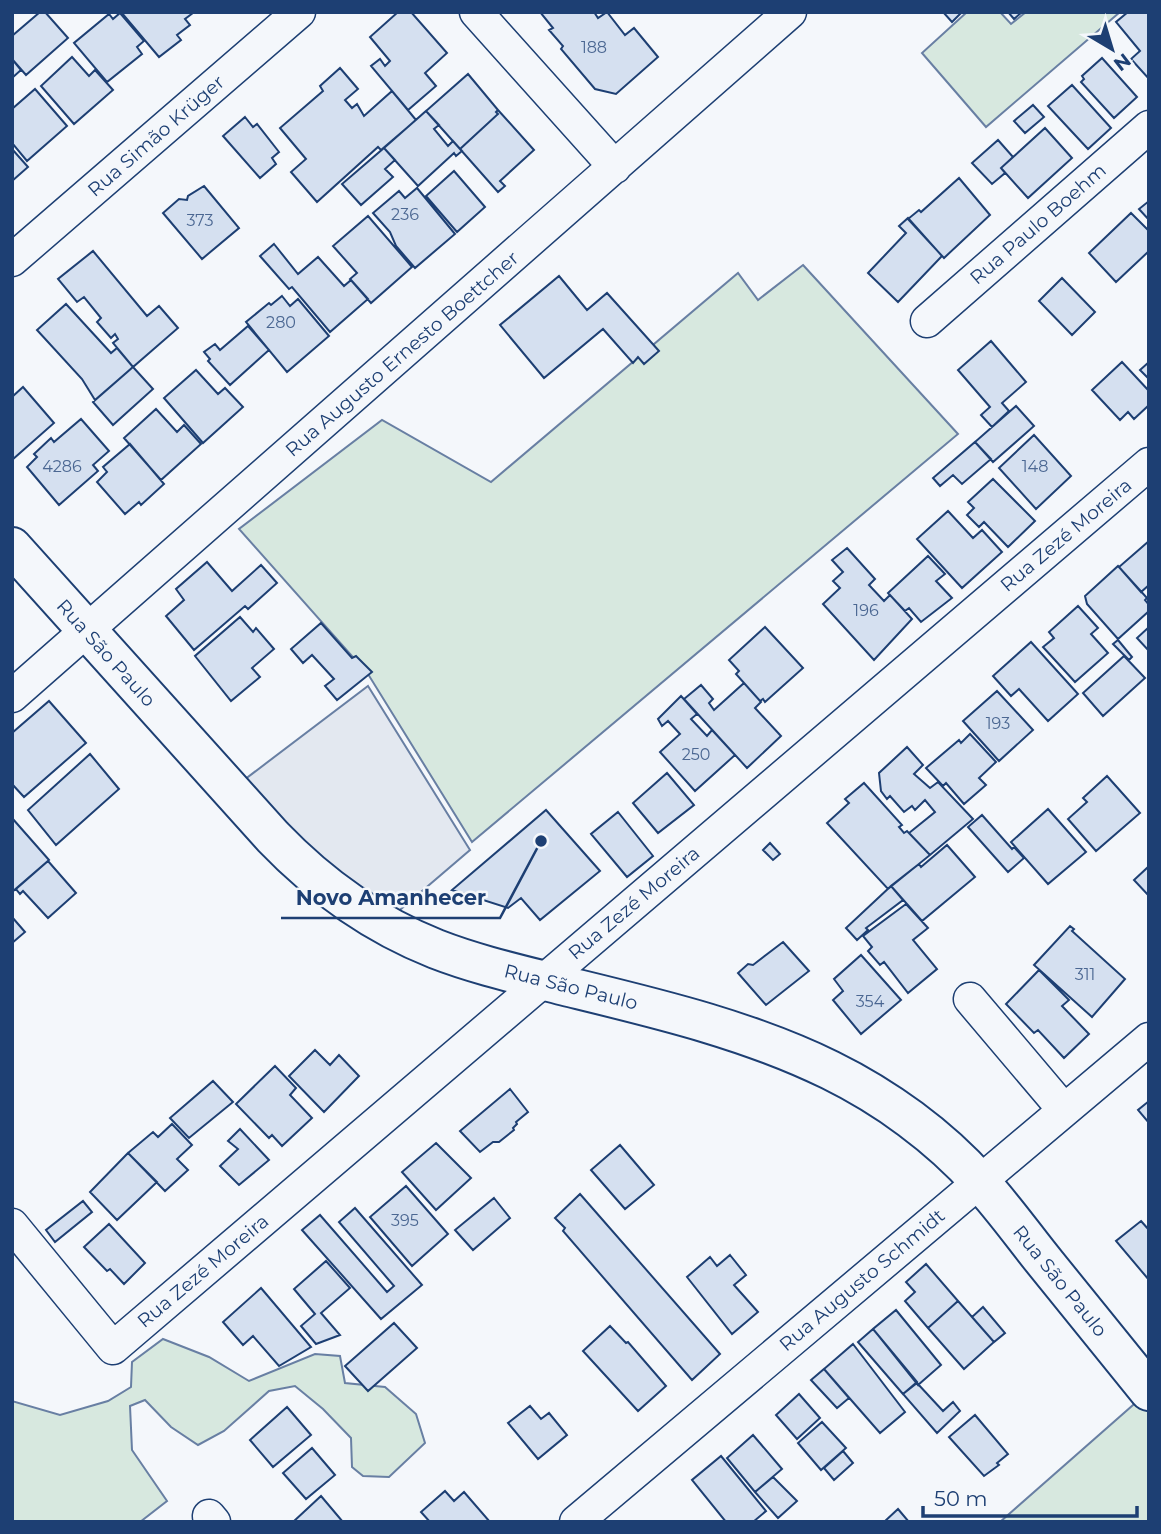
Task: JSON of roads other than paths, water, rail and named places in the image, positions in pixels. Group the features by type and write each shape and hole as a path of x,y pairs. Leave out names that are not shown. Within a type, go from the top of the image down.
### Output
{"main road":[{"name":"Rua São Paulo","path":"12,547 265,828 320,882 348,903 436,949 544,981 707,1023 790,1051 876,1096 922,1128 980,1181 1149,1391"}],"street":[{"name":"Rua Simão Krüger","path":"12,260 299,12"},
{"path":"476,12 615,167"},
{"name":"Rua Augusto Ernesto Boettcher","path":"12,696 790,12"},
{"name":"Rua Paulo Boehm","path":"927,321 1149,127"},
{"name":"Rua Zezé Moreira","path":"12,1226 113,1348 1149,464"},
{"path":"970,999 1064,1110"},
{"name":"Rua Augusto Schmidt","path":"576,1522 1149,1039"}],"place":[{"name":"Novo Amanhecer","path":"541,841"}]}
